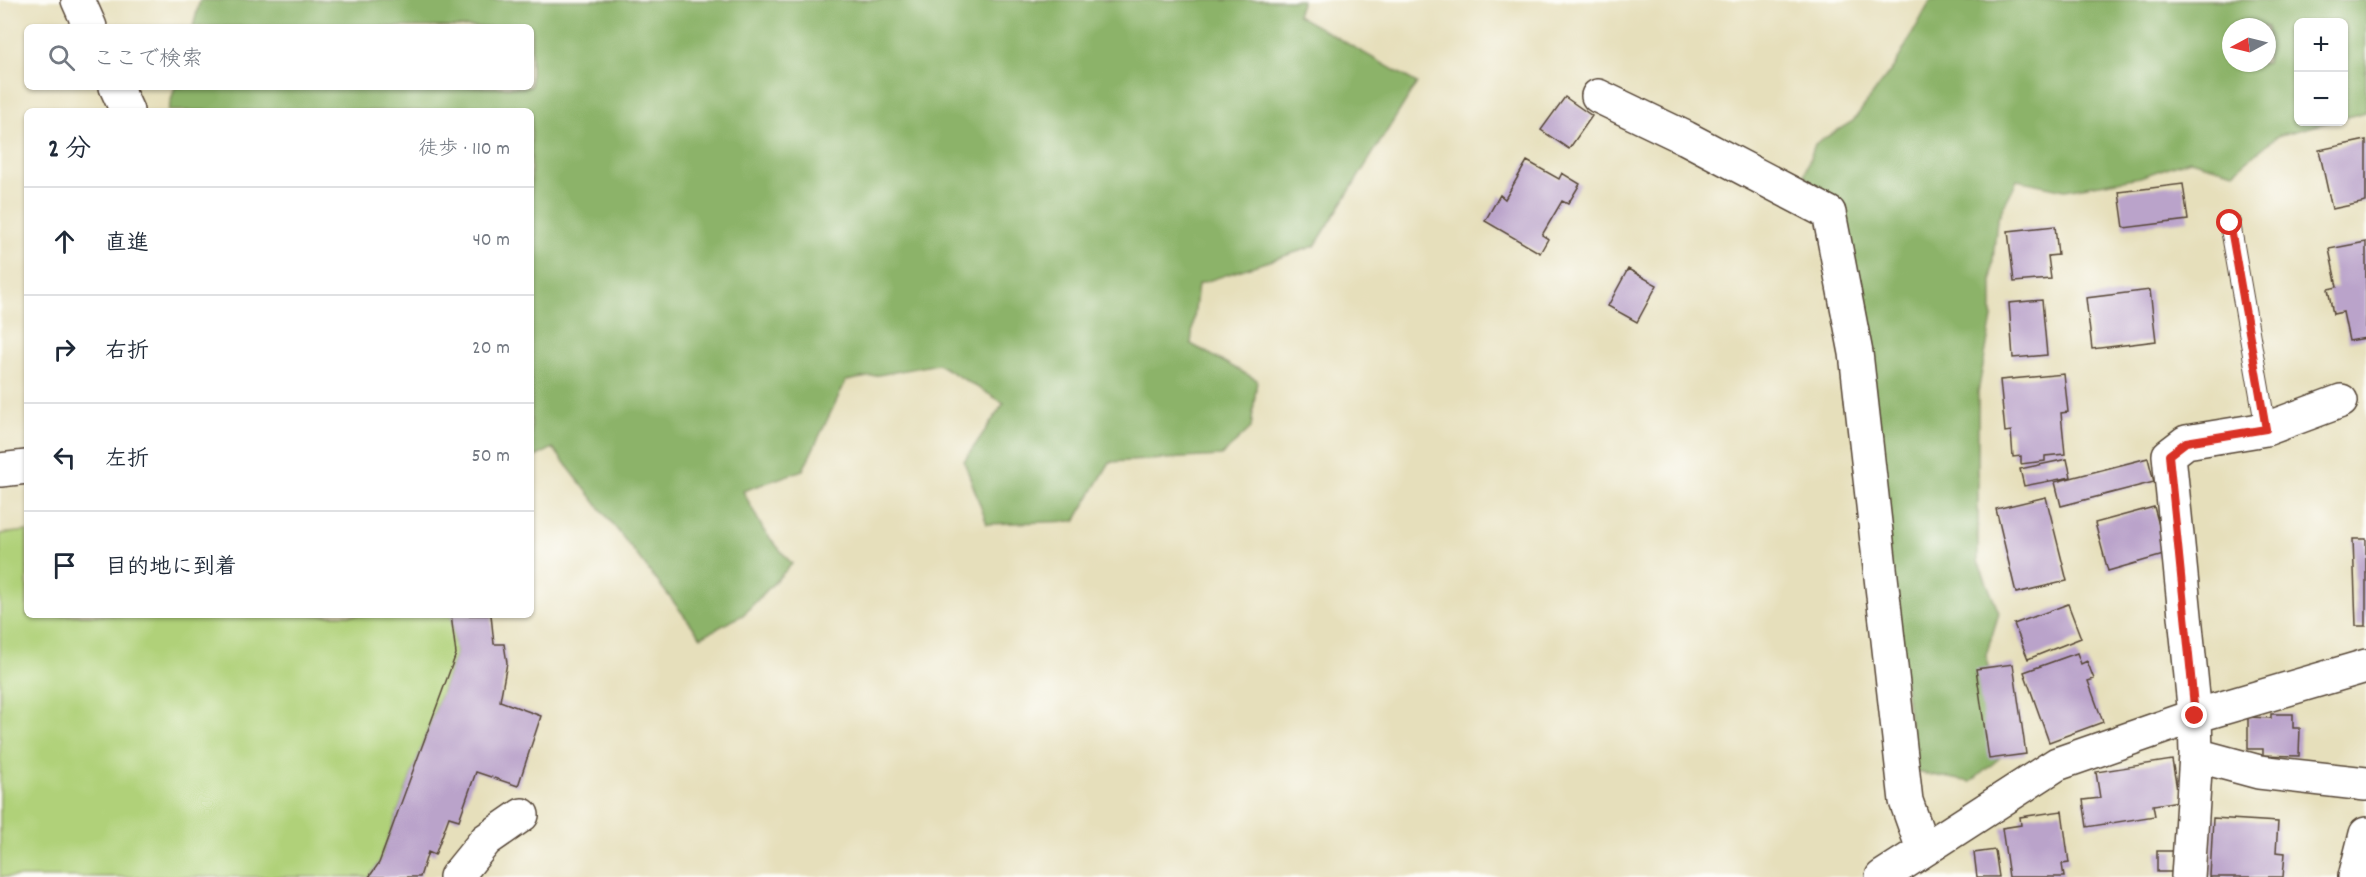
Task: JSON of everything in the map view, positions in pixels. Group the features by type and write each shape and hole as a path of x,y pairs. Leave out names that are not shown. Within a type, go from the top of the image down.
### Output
{"street":[{"path":"78,0 89,24"},
{"path":"117,90 126,108"},
{"path":"1598,96 1686,138 1829,213 1856,353 1906,801 1923,849"},
{"path":"2188,877 2196,755 2195,716 2169,455 2186,442 2266,429 2341,401"},
{"path":"0,470 24,467"},
{"path":"1892,874 1923,849 2057,764 2195,716 2366,666"},
{"path":"2196,755 2259,772 2366,784"},
{"path":"456,877 486,840 522,815"},
{"path":"2355,877 2366,834"}],"lane":[{"path":"2230,223 2266,429"}],"green space":[{"path":"200,0 1302,0 1297,15 1417,83 1315,246 1198,284 1191,344 1257,380 1251,428 1221,456 1110,462 1075,521 987,524 964,461 1004,403 938,364 846,381 803,470 743,491 764,531 792,564 743,615 701,637 553,448 534,458 534,108 169,108 174,90 534,90 534,24 194,24"},
{"path":"1931,0 2366,0 2366,112 2348,117 2348,18 2294,18 2294,126 2314,126 2277,136 2234,172 2190,160 2140,177 2065,190 2017,180 1997,220 1992,269 1992,318 1978,392 1978,561 1999,613 1986,655 2003,755 1971,782 1916,772 1846,215 1804,175 1815,144 1853,121 1895,65"},
{"path":"24,531 24,618 451,618 456,654 379,863 369,877 0,877 0,534"}],"building":[{"path":"1565,97 1592,116 1569,149 1541,130"},
{"path":"2366,140 2366,202 2332,209 2319,150"},
{"path":"1527,161 1559,179 1562,173 1580,184 1568,204 1562,201 1542,235 1548,239 1540,253 1485,221 1500,195 1505,199"},
{"path":"2183,184 2188,220 2124,228 2119,192"},
{"path":"2055,226 2058,255 2048,256 2051,279 2014,282 2008,231"},
{"path":"2366,242 2366,338 2349,341 2343,312 2333,314 2328,289 2337,287 2329,249"},
{"path":"1628,269 1657,285 1637,322 1608,306"},
{"path":"2150,290 2156,341 2092,349 2086,298"},
{"path":"2042,300 2047,355 2013,358 2009,303"},
{"path":"2064,374 2068,412 2061,413 2065,454 2045,456 2045,461 2021,464 2021,456 2013,457 2011,431 2005,432 2000,380"},
{"path":"2148,458 2154,482 2061,506 2055,482"},
{"path":"2067,459 2071,477 2024,486 2020,469"},
{"path":"2046,497 2067,581 2016,593 1996,509"},
{"path":"2154,507 2167,554 2108,571 2095,523"},
{"path":"2353,539 2366,539 2366,626 2356,626"},
{"path":"2068,604 2081,638 2028,659 2014,624"},
{"path":"451,618 491,618 494,644 504,644 507,663 500,701 541,716 518,786 476,772 459,820 449,817 435,855 428,852 420,877 369,877 379,863 456,654"},
{"path":"2077,653 2081,664 2087,661 2094,679 2088,681 2103,722 2049,742 2024,672"},
{"path":"2013,664 2026,754 1989,759 1976,669"},
{"path":"2271,714 2293,714 2293,728 2300,728 2299,756 2263,755 2263,749 2248,749 2248,717 2271,718"},
{"path":"2172,760 2179,801 2153,805 2155,816 2087,827 2083,800 2100,798 2096,772"},
{"path":"2062,811 2069,863 2062,864 2064,877 2009,877 2002,828 2021,825 2020,817"},
{"path":"2213,818 2278,822 2276,852 2285,853 2283,877 2210,877"},
{"path":"1995,850 1999,877 1977,877 1974,853"},
{"path":"2157,851 2174,851 2174,872 2157,872"}],"route":[{"path":"2195,716 2169,455 2186,442 2266,429 2230,223"}]}
